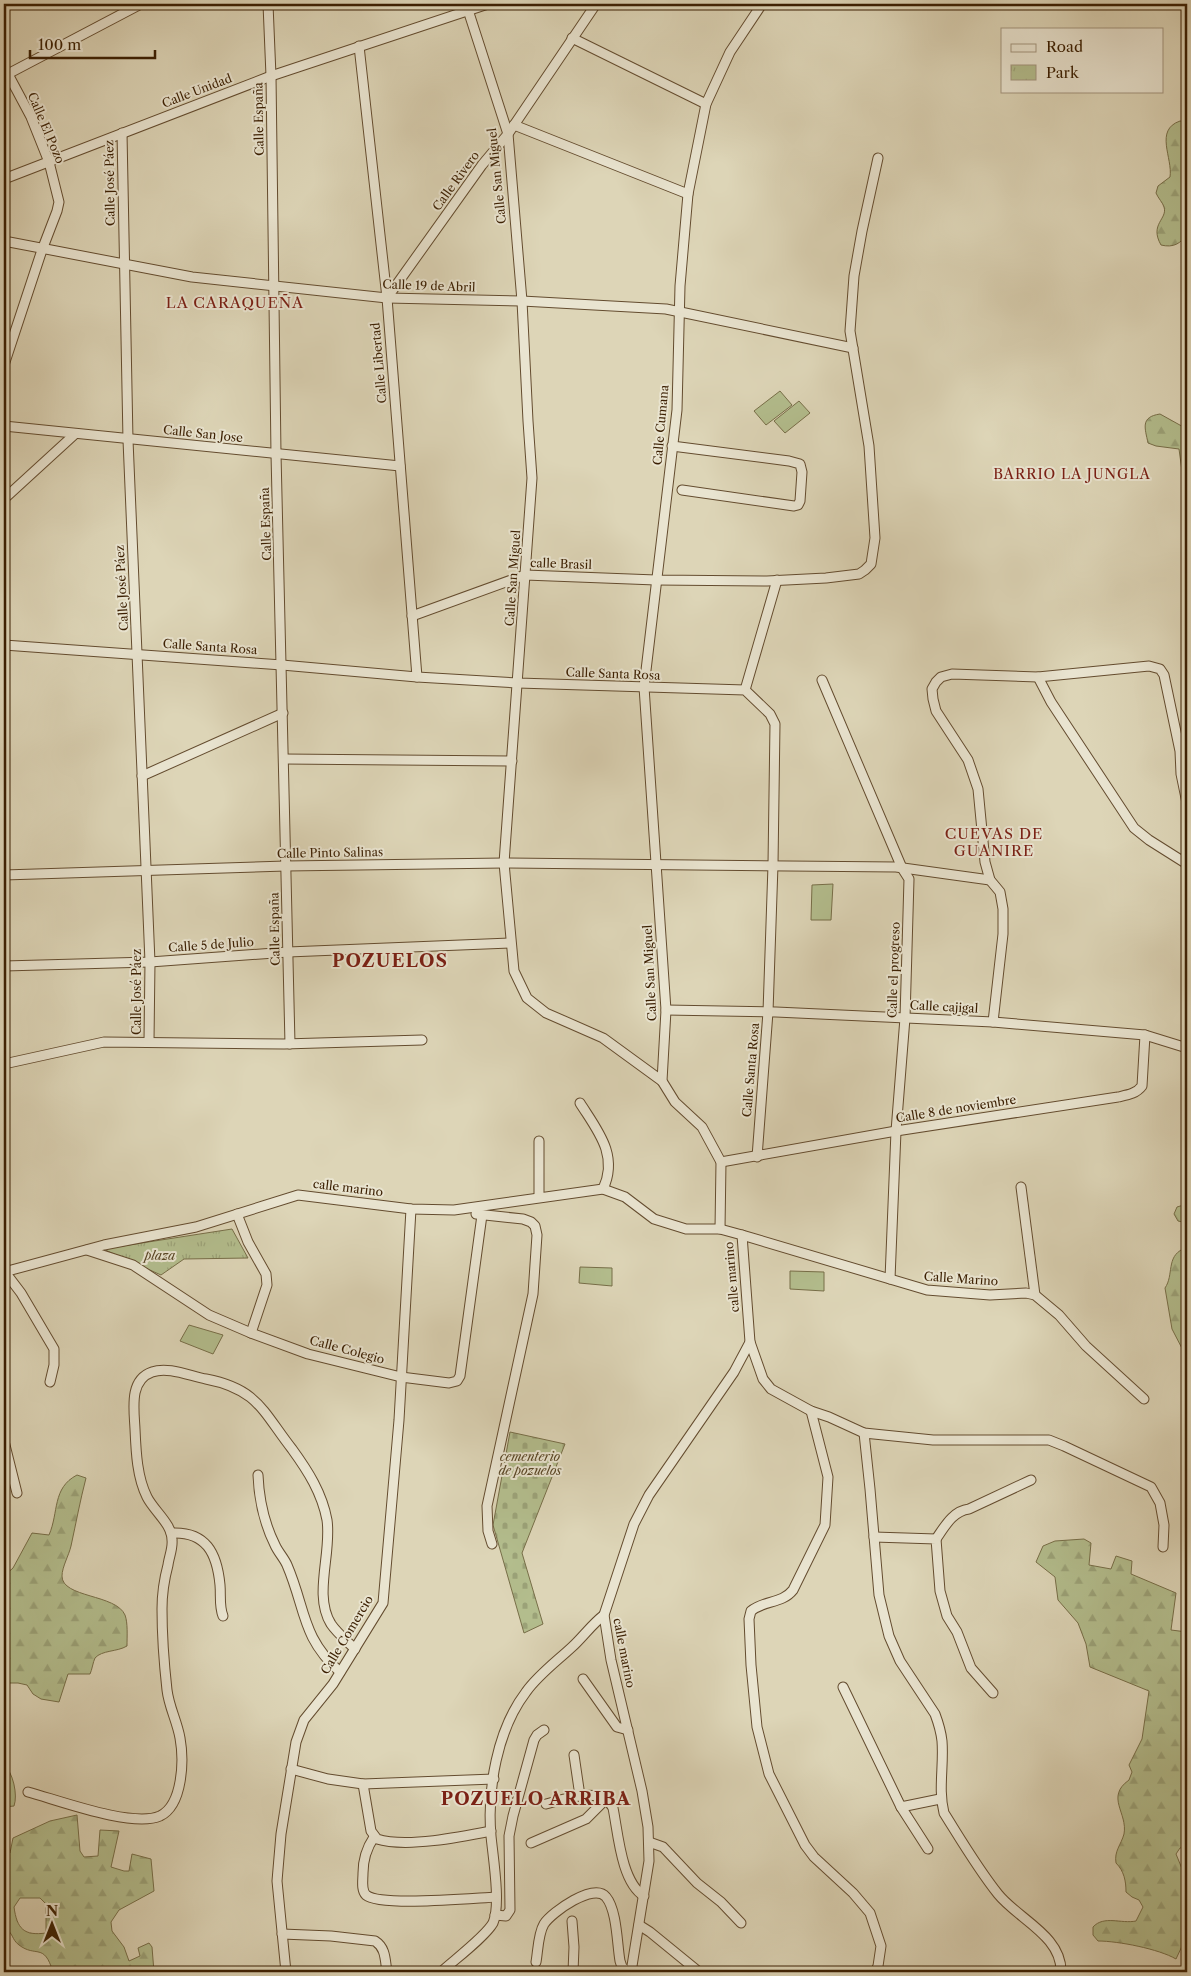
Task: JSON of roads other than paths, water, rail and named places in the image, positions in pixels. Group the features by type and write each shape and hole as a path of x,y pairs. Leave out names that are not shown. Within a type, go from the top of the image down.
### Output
{"street":[{"path":"6,75 141,4"},
{"name":"Calle España","path":"268,4 271,76 276,454 290,1044"},
{"name":"Calle Unidad","path":"4,179 271,76 466,7 488,4"},
{"name":"Calle Rivero","path":"387,298 482,165 508,134 596,4"},
{"name":"Calle Cumana","path":"657,864 644,687 677,410 680,313 688,194 706,104 730,52 762,4"},
{"name":"Calle San Miguel","path":"466,7 508,134 522,302 532,478 504,863 514,971 527,998 546,1013 603,1038 662,1082 674,1102 702,1127 721,1162 720,1229"},
{"path":"572,38 706,104"},
{"name":"Calle Libertad","path":"359,46 387,298 417,678"},
{"name":"Calle El Pozo","path":"4,365 42,250 58,210 59,202 49,162 31,118 6,75"},
{"path":"514,125 688,194"},
{"name":"Calle José Páez","path":"122,133 128,440 150,962 149,1041"},
{"name":"calle Brasil","path":"412,616 525,575 656,580 777,580 859,574 865,570 871,564 875,538 869,446 850,331 854,276 878,158"},
{"name":"Calle 19 de Abril","path":"4,242 192,277 387,298 666,309 853,348"},
{"name":"Calle San Jose","path":"4,426 400,466"},
{"path":"4,499 75,434"},
{"path":"672,446 789,461 801,466 800,501 798,505 682,490"},
{"path":"745,690 777,580"},
{"name":"Calle Santa Rosa","path":"4,645 282,665 417,678 745,690 770,714 775,724 768,1012 757,1157"},
{"path":"994,1022 1003,934 1003,909 1000,892 990,880 984,862 978,789 968,760 936,711 932,689 936,682 942,677 952,674 1038,677 1149,666 1160,669 1164,675 1180,751 1181,774 1187,803"},
{"path":"1038,677 1051,702 1134,828 1187,864"},
{"name":"Calle el progreso","path":"822,680 902,868 909,879 905,1018 896,1131 890,1279"},
{"path":"142,776 283,712"},
{"path":"284,759 512,761"},
{"name":"Calle Pinto Salinas","path":"4,875 146,872 286,866 504,863 902,868 990,880"},
{"name":"Calle San Miguel","path":"657,864 666,1010 662,1082"},
{"name":"Calle 5 de Julio","path":"4,966 150,962 288,952 510,943"},
{"name":"Calle cajigal","path":"666,1010 768,1012 994,1022 1145,1034 1187,1048"},
{"name":"Calle 8 de noviembre","path":"721,1162 896,1131 1132,1093 1138,1091 1142,1086 1145,1034"},
{"path":"4,1064 104,1042 290,1044 422,1040"},
{"path":"580,1103 600,1135 608,1154 610,1165 603,1189"},
{"path":"539,1141 539,1197"},
{"path":"1021,1187 1035,1295 1058,1315 1086,1346 1144,1399"},
{"name":"calle marino","path":"5,1272 86,1250 196,1227 298,1195 410,1209 454,1210 603,1189 625,1197 654,1218 686,1229 720,1229 742,1235 750,1342 734,1372 649,1495 634,1524 604,1615 611,1660 642,1790 648,1827 649,1861 630,1972"},
{"name":"Calle Comercio","path":"286,1972 277,1880 281,1834 296,1742 304,1720 340,1672 383,1603 401,1377 410,1209"},
{"path":"454,1210 531,1222 535,1226 537,1235 533,1294 487,1506 488,1531 492,1544"},
{"path":"237,1214 248,1242 266,1274 267,1286 250,1333"},
{"name":"Calle Colegio","path":"86,1250 133,1265 209,1315 250,1333 308,1354 401,1377 450,1383 457,1381 460,1376 482,1214"},
{"name":"Calle Marino","path":"742,1235 890,1279 910,1287 990,1295 1026,1293 1035,1295"},
{"path":"5,1272 21,1293 54,1349 54,1365 50,1382"},
{"path":"750,1342 766,1384 811,1411 864,1433 933,1440 1048,1440 1151,1487 1160,1503 1164,1525 1163,1547"},
{"path":"28,1792 89,1810 138,1819 162,1815 173,1803 180,1782 181,1744 167,1691 162,1605 164,1580 173,1541 171,1533 151,1505 143,1487 136,1443 134,1401 136,1385 147,1374 157,1370 223,1382 249,1396 269,1416 307,1469 321,1497 328,1530 323,1593 324,1606 333,1628 355,1649"},
{"path":"811,1411 828,1478 825,1525 818,1543 788,1596 757,1606 751,1610 751,1664 757,1727 769,1774 805,1845 814,1857 853,1893 870,1913 882,1946 875,1972"},
{"path":"864,1433 879,1595 889,1636 900,1661 935,1714 938,1722 942,1742 940,1799 944,1814 998,1895 1047,1937 1056,1950 1062,1964 1062,1972"},
{"path":"4,1441 17,1493"},
{"path":"258,1475 260,1502 264,1518 276,1547 287,1565 311,1637 326,1659 340,1672"},
{"path":"993,1692 971,1668 957,1632 947,1616 940,1591 936,1539 953,1516 961,1510 969,1509 1030,1480"},
{"path":"171,1533 194,1535 201,1539 208,1548 217,1567 220,1605 223,1616"},
{"path":"874,1537 936,1539"},
{"path":"441,1972 489,1928 495,1915 496,1896 491,1831 494,1779 504,1734 519,1702 532,1683 604,1615"},
{"path":"583,1679 617,1726 628,1730"},
{"path":"843,1688 901,1807 928,1848"},
{"path":"495,1915 506,1916 510,1910 508,1846 511,1827 534,1740 544,1730"},
{"path":"574,1755 580,1796"},
{"path":"291,1769 328,1779 363,1784 494,1779"},
{"path":"363,1784 371,1831 374,1837 381,1840 417,1841 454,1838 491,1831"},
{"path":"546,1804 580,1796 606,1799 613,1808 629,1879 636,1891 644,1896"},
{"path":"531,1843 586,1819 606,1799"},
{"path":"901,1807 940,1799"},
{"path":"374,1837 367,1848 363,1864 362,1887 370,1897 380,1900 396,1900 496,1896"},
{"path":"649,1842 663,1847 697,1883 722,1902 741,1923"},
{"path":"536,1962 541,1932 548,1920 572,1902 590,1893 597,1892 604,1894 610,1904 620,1961 622,1967 630,1972"},
{"path":"572,1921 574,1946 573,1972"},
{"path":"639,1925 699,1972"},
{"path":"282,1934 331,1936 375,1941 384,1950 387,1972"}],"district":[{"name":"LA CARAQUEÑA","path":"235,303"},
{"name":"BARRIO LA JUNGLA","path":"1072,474"},
{"name":"CUEVAS DE GUANIRE","path":"994,842"},
{"name":"POZUELOS","path":"390,961"},
{"name":"POZUELO ARRIBA","path":"536,1799"}],"park label":[{"name":"plaza","path":"160,1256"},
{"name":"cementerio de pozuelos","path":"530,1464"}]}
